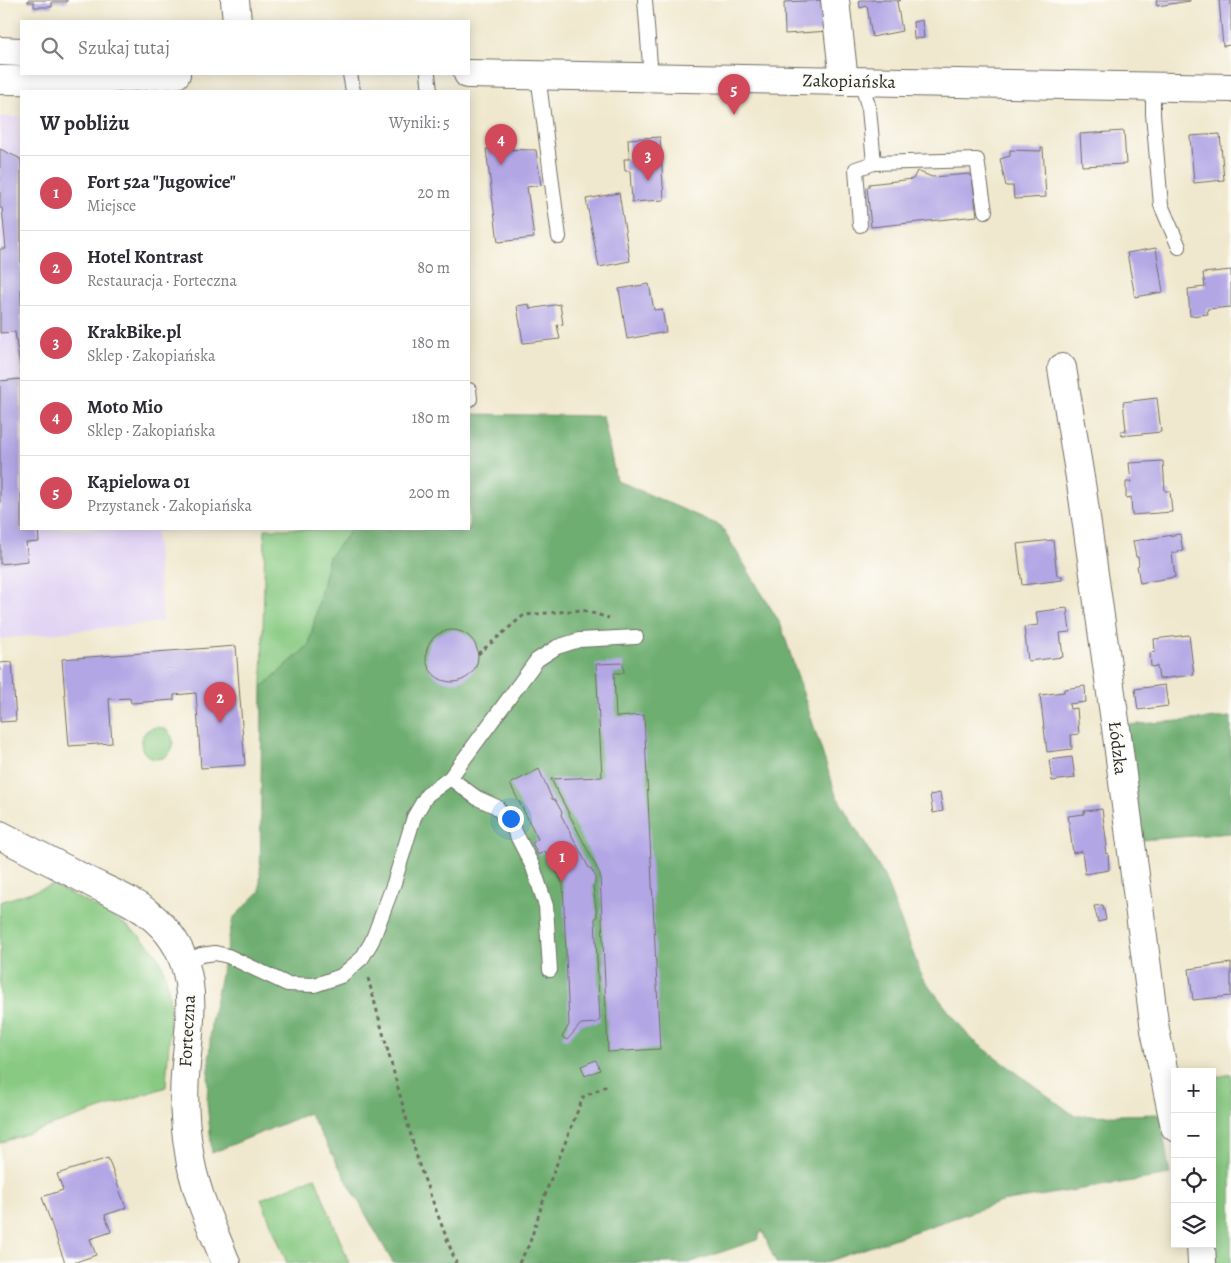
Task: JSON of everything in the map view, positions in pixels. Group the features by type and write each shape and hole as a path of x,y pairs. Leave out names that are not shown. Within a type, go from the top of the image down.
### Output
{"street":[{"path":"235,0 237,20"},
{"path":"835,0 853,81"},
{"path":"0,51 20,52"},
{"name":"Zakopiańska","path":"470,74 1231,88"},
{"path":"0,80 79,81 162,75"},
{"name":"Łódzka","path":"1062,368 1082,490 1116,728 1155,1030 1172,1113"},
{"name":"Forteczna","path":"0,835 135,905 156,920 174,942 184,962 192,1008 185,1078 185,1116 189,1154 198,1188 226,1263"},
{"path":"1201,1248 1202,1263"}],"lane":[{"path":"645,0 651,78"},
{"path":"350,75 352,90"},
{"path":"428,75 430,90"},
{"path":"538,75 559,237"},
{"path":"853,81 869,109 874,163"},
{"path":"1153,87 1153,114 1161,206 1179,247"},
{"path":"860,225 856,169 874,163 977,160 985,212"},
{"path":"184,962 201,955 215,953 228,956 287,984 314,985 341,976 362,958 372,941 394,883 414,818 427,795 450,778 537,660 557,647 579,640 636,637"},
{"path":"450,778 477,798 497,807 512,826 533,867 546,906 550,970"}],"path":[{"path":"478,654 524,615 582,610 636,626 636,637"},
{"path":"362,958 419,1165 456,1263"},
{"path":"519,1263 529,1245 547,1189 583,1097 608,1085"}],"shaded area":[{"path":"0,117 20,117 20,530 174,530 156,532 162,622 0,639"}],"green space":[{"path":"470,414 603,416 616,480 721,526 781,625 836,795 884,876 922,977 970,1038 1075,1116 1160,1114 1170,1175 1001,1202 823,1263 776,1263 762,1230 757,1240 689,1263 393,1263 309,1113 212,1153 207,1102 211,1022 233,918 260,891 262,687 309,645 329,557 351,530 470,530"},
{"path":"265,530 351,530 329,557 309,645 262,687"},
{"path":"1231,717 1231,833 1142,840 1126,725"},
{"path":"157,727 168,732 173,743 168,754 157,759 146,754 141,743 146,732"},
{"path":"53,885 95,906 123,923 147,943 157,955 165,973 170,1006 166,1087 0,1143 0,902"},
{"path":"1231,1074 1231,1263 1214,1263 1214,1248 1216,1248 1216,1077"},
{"path":"315,1177 349,1263 287,1263 261,1199"}],"building":[{"path":"28,0 67,0 67,2 52,2 52,7 34,7 34,2 28,2"},
{"path":"826,0 829,31 785,34 784,2"},
{"path":"859,0 901,0 897,2 902,31 872,37 867,6 860,8"},
{"path":"1156,0 1190,0 1190,1 1157,6"},
{"path":"1219,0 1231,0 1231,45 1223,46"},
{"path":"922,20 924,38 914,39 913,22"},
{"path":"1124,131 1126,164 1082,166 1080,134"},
{"path":"1220,134 1224,180 1194,183 1190,136"},
{"path":"660,137 664,200 632,202 630,171 625,171 624,159 629,159 628,139"},
{"path":"1041,148 1043,148 1046,197 1014,199 1013,186 1006,186 1000,159 1010,156 1010,150 1041,151"},
{"path":"0,149 20,159 20,368 15,332 0,333 0,249 6,249 2,208 0,208"},
{"path":"486,149 536,150 541,185 527,187 534,238 498,242"},
{"path":"917,171 932,177 970,174 972,176 977,216 871,227 867,187 869,187 869,184 913,179"},
{"path":"619,193 630,261 599,267 586,199"},
{"path":"1156,248 1163,292 1135,297 1127,253"},
{"path":"1231,270 1231,307 1207,309 1208,314 1190,316 1188,289 1205,287 1203,273"},
{"path":"649,284 654,310 662,309 666,332 627,339 619,289"},
{"path":"529,304 530,309 560,304 563,324 557,325 560,339 523,343 517,306"},
{"path":"20,379 20,530 38,530 39,542 26,543 28,561 0,564 0,381"},
{"path":"1157,398 1161,432 1122,436 1121,431 1126,430 1123,402"},
{"path":"1163,461 1165,491 1170,491 1172,512 1132,515 1131,497 1126,498 1126,482 1131,482 1129,463"},
{"path":"1180,534 1183,551 1172,553 1175,577 1140,583 1137,566 1139,565 1138,557 1136,557 1133,541"},
{"path":"1053,540 1057,576 1062,576 1062,580 1022,585 1017,544"},
{"path":"1067,608 1070,632 1060,633 1063,657 1028,661 1024,627 1038,625 1036,612"},
{"path":"452,630 462,632 470,638 476,646 478,656 476,666 470,674 462,680 452,682 442,680 434,674 428,666 426,656 428,646 434,638 442,632"},
{"path":"1189,635 1194,675 1159,679 1157,666 1151,667 1150,653 1155,652 1154,639"},
{"path":"236,646 245,765 201,768 196,693 174,695 174,700 131,703 130,698 109,699 112,743 69,746 62,659"},
{"path":"12,662 16,721 0,722 0,663"},
{"path":"623,663 624,673 614,673 616,717 644,715 660,1049 608,1052 600,874 551,779 602,777 596,664"},
{"path":"1165,685 1168,706 1138,710 1135,689"},
{"path":"1085,686 1086,702 1069,704 1070,709 1077,708 1079,734 1071,735 1072,749 1047,752 1040,695 1064,692 1064,689"},
{"path":"1072,757 1075,778 1052,781 1049,760"},
{"path":"539,769 552,799 555,800 562,812 561,815 589,868 595,875 593,886 597,916 595,919 600,1020 596,1023 581,1024 567,1040 562,1037 569,1025 563,884 545,851 538,855 532,843 538,839 510,784"},
{"path":"940,793 943,811 933,813 930,795"},
{"path":"1102,809 1109,870 1085,874 1082,851 1073,853 1068,816 1084,814 1084,811"},
{"path":"1103,905 1106,920 1098,922 1094,906"},
{"path":"1231,963 1231,996 1193,1000 1189,969"},
{"path":"596,1060 600,1070 585,1076 581,1066"},
{"path":"108,1158 126,1208 105,1215 111,1232 90,1239 96,1255 73,1263 65,1263 42,1197 63,1190 57,1174"}],"place":[{"name":"Kąpielowa 01","path":"734,115"},
{"name":"Moto Mio","path":"501,165"},
{"name":"KrakBike.pl","path":"648,181"},
{"name":"Hotel Kontrast","path":"220,723"},
{"name":"Fort 52a \"Jugowice\"","path":"562,882"}]}
